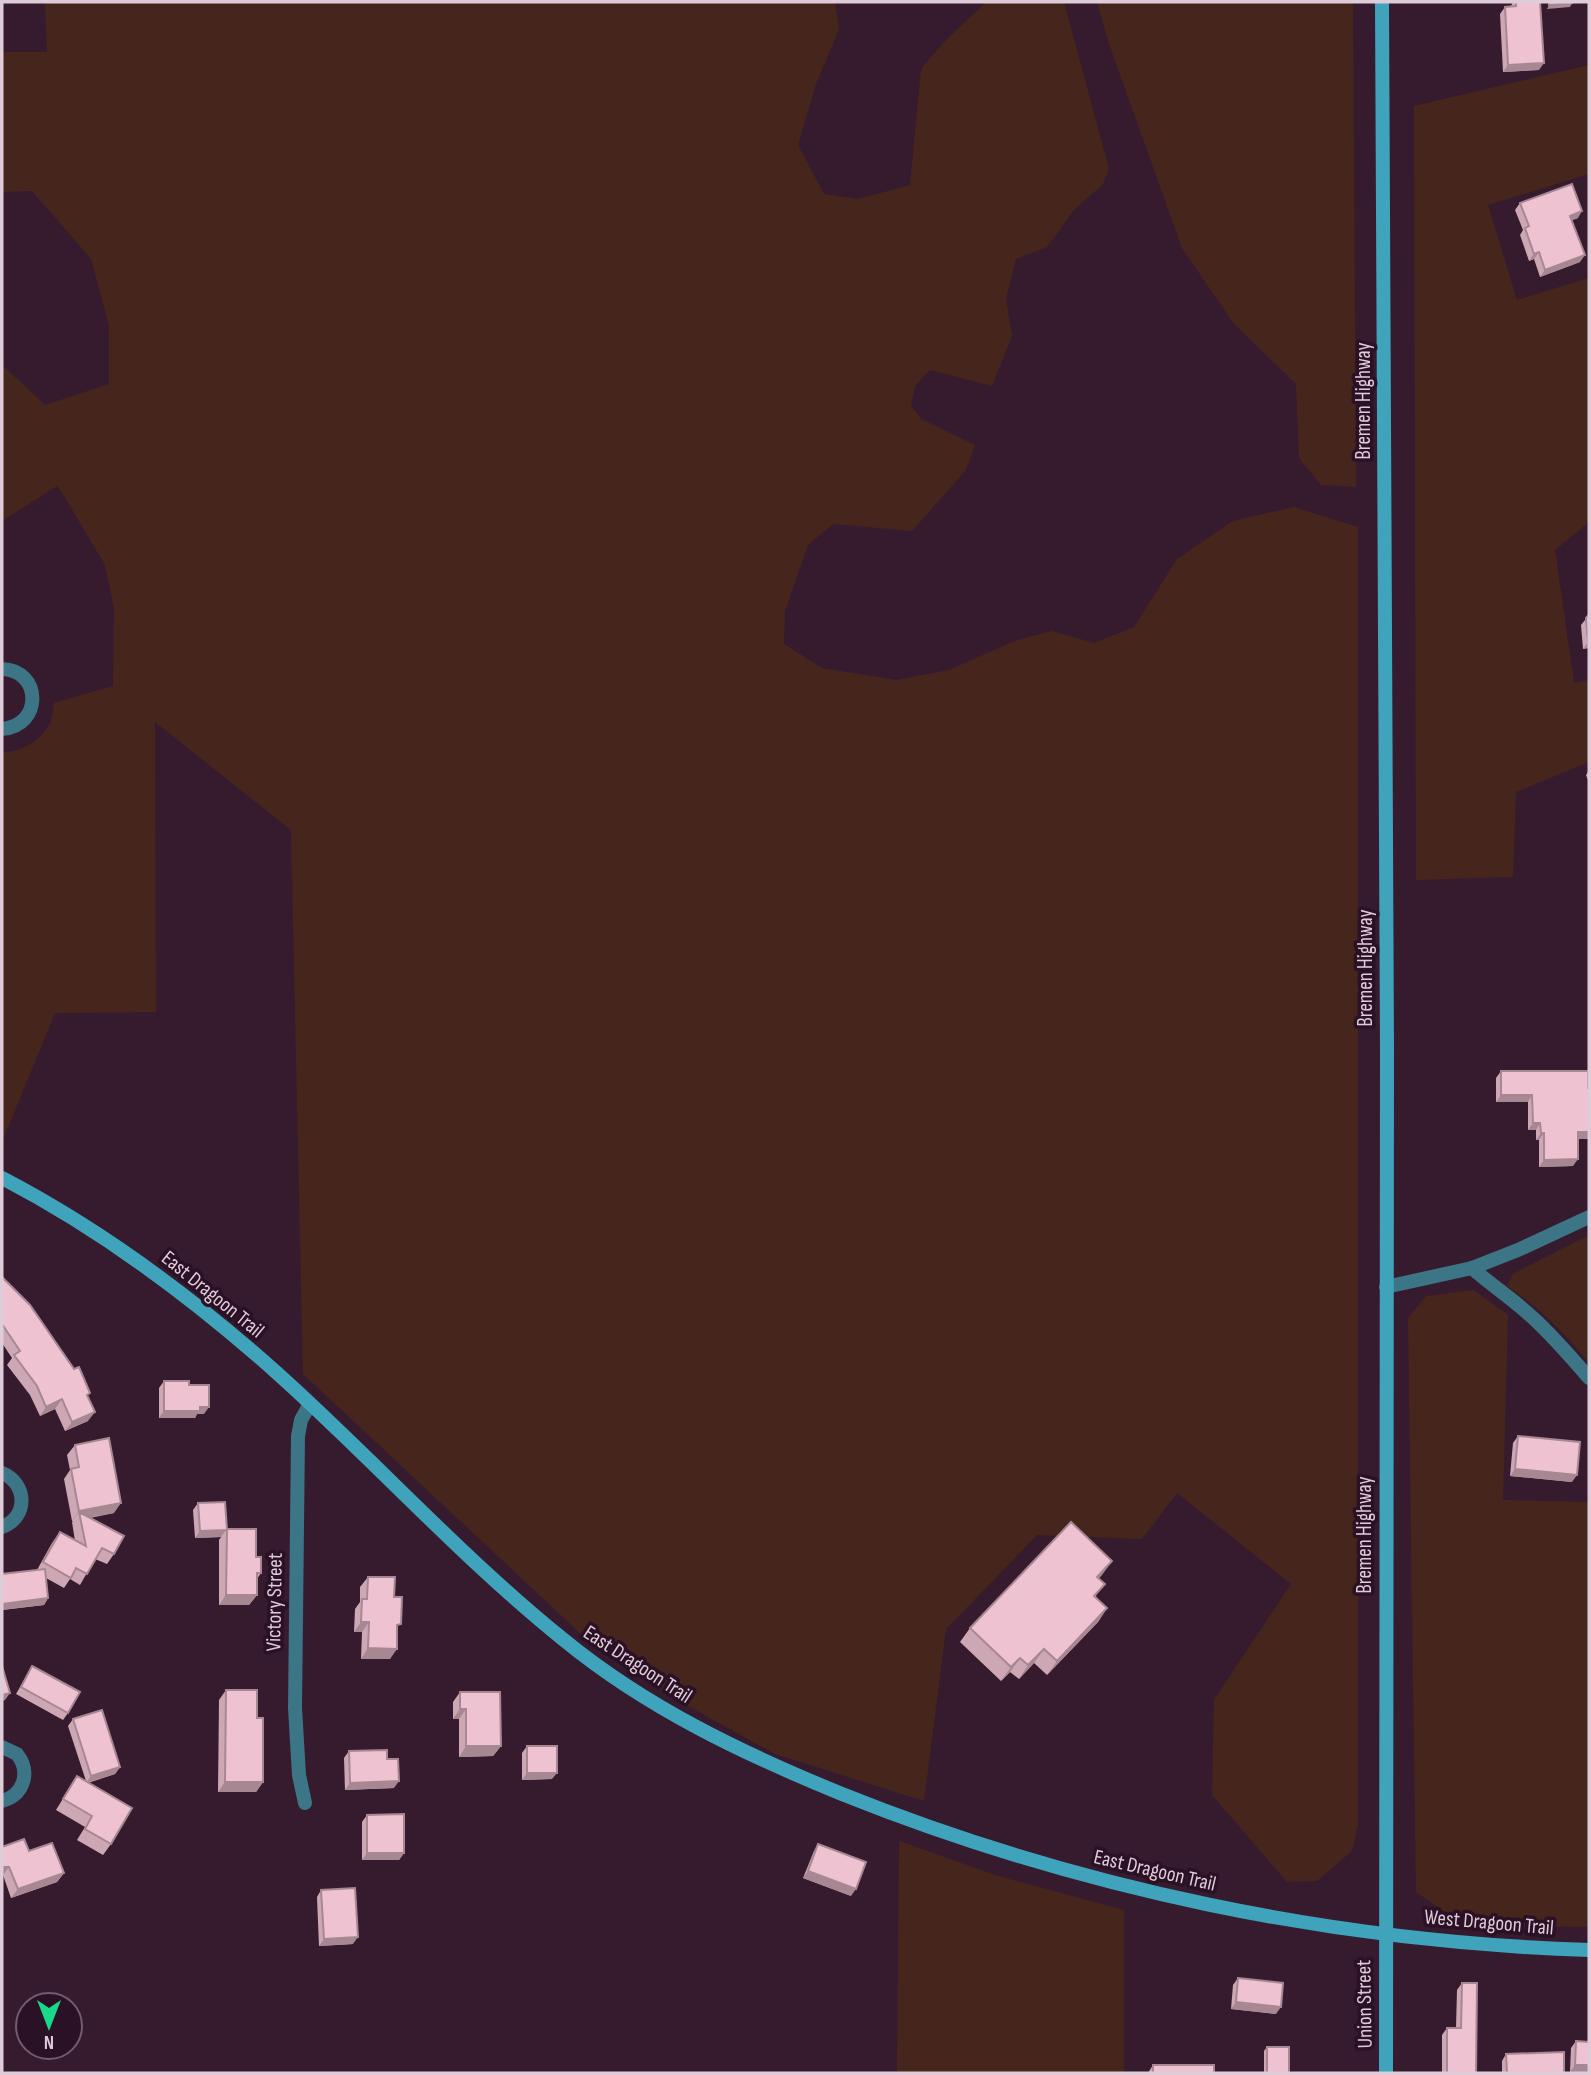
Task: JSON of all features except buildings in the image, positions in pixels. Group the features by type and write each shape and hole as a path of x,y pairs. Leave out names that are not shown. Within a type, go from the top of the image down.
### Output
{"main road":[{"name":"Bremen Highway","path":"1382,2 1387,1025 1385,1933"},
{"name":"East Dragoon Trail","path":"2,1178 70,1216 150,1269 276,1372 497,1583 569,1645 659,1705 762,1761 873,1807 1052,1867 1140,1890 1268,1916 1385,1933"},
{"name":"West Dragoon Trail","path":"1385,1933 1522,1948 1589,1950"},
{"name":"Union Street","path":"1385,1933 1386,2073"}],"street":[{"path":"2,669 17,672 26,679 33,700 31,711 25,720 2,729"},
{"path":"1385,1287 1472,1268 1589,1217"},
{"path":"1472,1268 1530,1314 1589,1378"},
{"name":"Victory Street","path":"306,1803 299,1775 294,1627 298,1436 301,1420 310,1404"},
{"path":"2,1473 17,1483 22,1494 22,1506 18,1516 2,1527"},
{"path":"2,1748 17,1754 25,1770 24,1782 18,1792 2,1801"}],"shaded area":[{"path":"45,2 835,2 839,29 816,84 798,145 824,194 858,199 910,185 921,69 944,42 986,2 1064,2 1109,169 1103,184 1074,210 1047,247 1016,259 1006,299 1012,336 992,386 930,370 915,386 911,406 921,419 975,445 966,470 912,531 833,524 808,545 785,611 784,644 822,668 896,680 949,670 1017,640 1052,631 1094,643 1134,627 1177,559 1233,521 1294,507 1358,527 1358,1824 1352,1851 1317,1881 1287,1882 1212,1795 1214,1700 1291,1584 1177,1493 1142,1539 1037,1535 946,1629 924,1801 775,1754 672,1697 595,1647 303,1374 291,830 155,722 156,1012 55,1013 2,1142 2,752 22,748 41,736 50,723 54,703 113,686 114,609 105,565 61,491 57,486 2,521 2,365 45,405 109,384 109,325 91,259 32,191 2,192 2,52 47,52"},
{"path":"1097,2 1353,2 1356,487 1321,485 1299,458 1296,384 1234,324 1182,248 1110,47"},
{"path":"1589,65 1589,174 1488,205 1517,300 1589,278 1589,522 1555,550 1574,683 1589,680 1589,762 1516,792 1513,877 1416,880 1414,106"},
{"path":"1589,1235 1589,1363 1551,1321 1507,1286 1513,1274"},
{"path":"1474,1290 1508,1315 1503,1500 1589,1502 1589,1927 1497,1926 1443,1911 1416,1892 1408,1318 1426,1296"},
{"path":"899,1841 998,1876 1124,1910 1124,2073 897,2073"}]}
